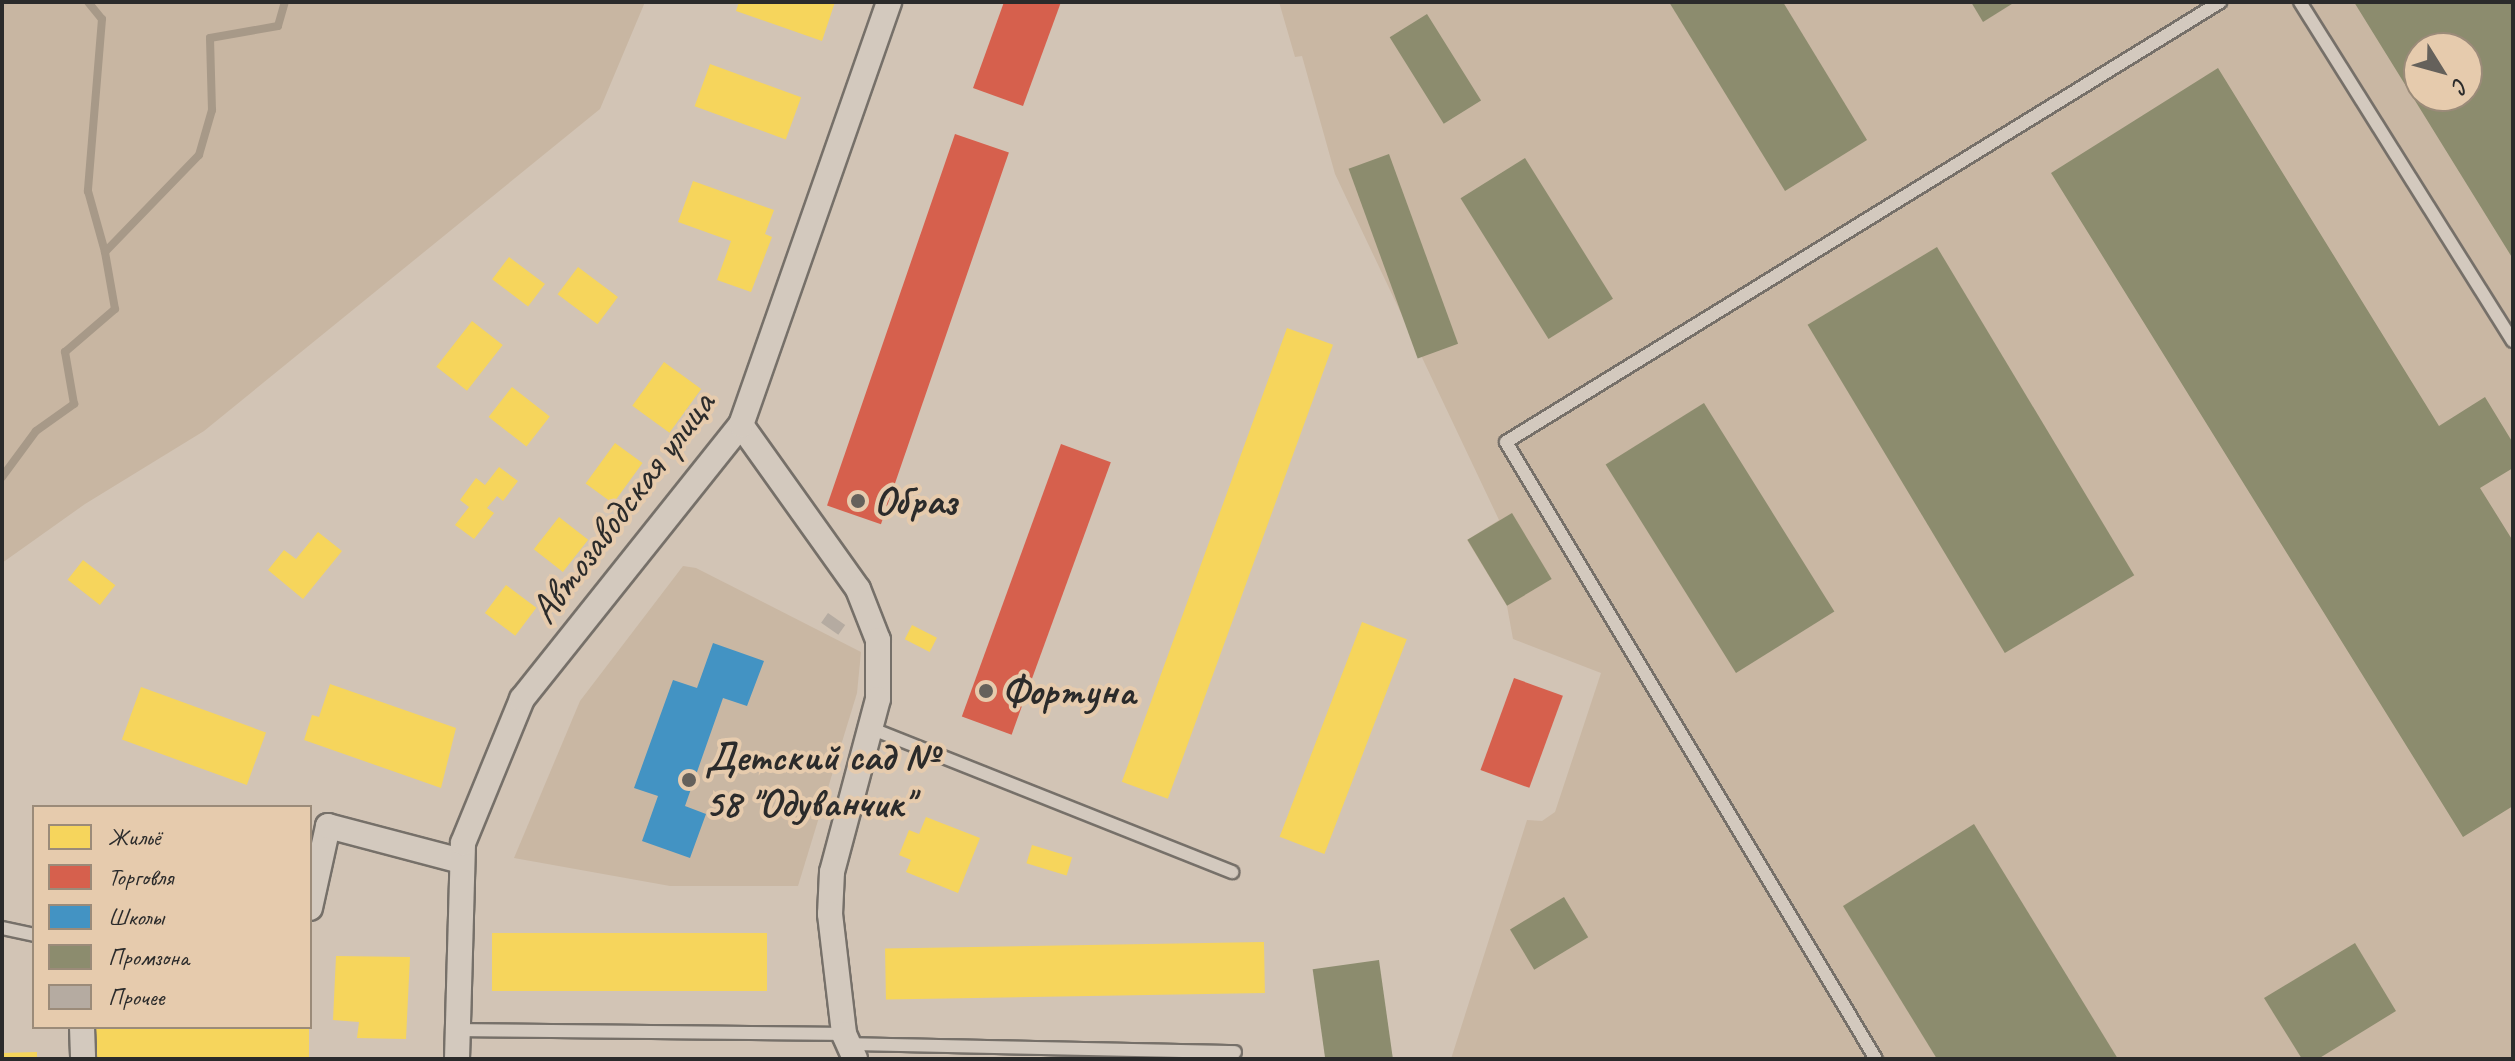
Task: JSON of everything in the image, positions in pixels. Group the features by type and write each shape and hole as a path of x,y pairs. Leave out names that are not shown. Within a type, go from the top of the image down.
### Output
{"street":[{"name":"Автозаводская улица","path":"457,1059 463,843 522,699 741,425 889,2"},
{"path":"741,425 858,589 878,640 878,699 832,872 830,914 849,1046"},
{"path":"312,899 328,826 461,861"},
{"path":"82,1029 83,1059"}],"lane":[{"path":"1876,1059 1506,442 2220,2"},
{"path":"2300,2 2513,341"},
{"path":"870,728 1232,872"},
{"path":"2,928 32,935"},
{"path":"458,1030 849,1046 1235,1052"}],"shaded area":[{"path":"2,2 645,2 600,109 204,431 85,504 2,563"},
{"path":"1279,2 2513,2 2513,1059 1451,1059 1527,820 1542,821 1555,812 1601,673 1513,639 1507,606 1467,540 1499,520 1335,174 1302,56 1295,57"},
{"name":"Детский сад № 58 \"Одуванчик\"","path":"683,566 696,568 861,652 857,693 798,886 670,886 514,858 580,701"}],"building: Жильё":[{"path":"739,2 835,2 822,41 736,11"},
{"path":"710,64 801,97 786,139 695,106"},
{"path":"693,181 774,210 765,234 772,237 751,292 717,280 731,241 678,222"},
{"path":"509,257 545,284 528,306 492,279"},
{"path":"578,267 618,297 597,324 558,294"},
{"path":"472,321 503,345 467,391 436,367"},
{"path":"1287,328 1333,345 1168,799 1122,782"},
{"path":"664,362 701,389 669,433 632,406"},
{"path":"512,387 550,417 526,446 489,417"},
{"path":"615,443 643,463 613,503 586,483"},
{"path":"499,467 518,481 503,501 497,496 487,508 494,513 474,539 455,525 469,507 460,500 476,478 485,485"},
{"path":"559,517 588,540 563,572 534,549"},
{"path":"318,532 342,551 303,599 268,570 284,550 296,559"},
{"path":"83,560 115,585 100,605 68,580"},
{"path":"506,585 536,608 515,636 485,613"},
{"path":"1362,622 1407,639 1324,854 1280,837"},
{"path":"912,625 937,638 930,652 905,639"},
{"path":"330,684 456,728 441,788 304,740 312,715 319,717"},
{"path":"141,687 266,732 247,785 122,740"},
{"path":"926,817 980,838 958,893 906,872 911,860 899,855 909,830 919,834"},
{"path":"1032,845 1072,857 1067,875 1026,863"},
{"path":"492,933 767,933 767,991 492,991"},
{"path":"1264,942 1265,993 886,1000 885,949"},
{"path":"336,956 410,957 406,1039 357,1038 359,1022 333,1020"},
{"path":"94,1029 309,1029 309,1059 94,1059"},
{"path":"37,1052 37,1059 2,1059 2,1053"}],"building: Торговля":[{"path":"1004,2 1061,2 1023,106 973,88"},
{"path":"955,134 1009,153 881,524 827,506"},
{"path":"1061,444 1111,462 1012,735 962,717"},
{"path":"1514,678 1563,696 1529,788 1480,770"}],"building: Школы":[{"path":"713,643 764,661 747,706 723,698 685,806 706,814 690,858 642,841 658,796 634,788 673,680 697,688"}],"building: Промзона":[{"path":"1669,2 1783,2 1867,140 1785,191"},
{"path":"1971,2 2015,2 1983,22"},
{"path":"2354,2 2513,2 2513,259 2422,112 2483,112 2483,32 2403,32 2403,81"},
{"path":"1427,14 1481,101 1444,124 1390,37"},
{"path":"2218,68 2439,426 2485,397 2513,443 2513,468 2480,488 2513,541 2513,806 2463,837 2051,173"},
{"path":"1389,154 1458,344 1418,359 1349,169"},
{"path":"1525,158 1613,299 1549,339 1461,198"},
{"path":"1937,247 2134,575 2005,653 1808,325"},
{"path":"1704,403 1834,612 1736,673 1606,464"},
{"path":"1512,513 1552,579 1507,606 1467,540"},
{"path":"1974,824 2118,1059 1937,1059 1843,906"},
{"path":"1564,897 1588,937 1534,970 1510,929"},
{"path":"2355,943 2396,1011 2318,1059 2302,1059 2264,998"},
{"path":"1379,960 1393,1059 1325,1059 1313,969"}],"building: Прочее":[{"path":"828,613 845,625 838,635 821,623"}],"waterway":[{"path":"88,2 102,19 88,191 105,252"},
{"path":"2,477 36,431 74,404 65,352 115,309 105,252 199,155 212,110 210,38 278,26 285,2"}],"place":[{"name":"Образ","path":"858,501"},
{"name":"Фортуна","path":"986,691"},
{"name":"Детский сад № 58 \"Одуванчик\"","path":"689,780"}]}
